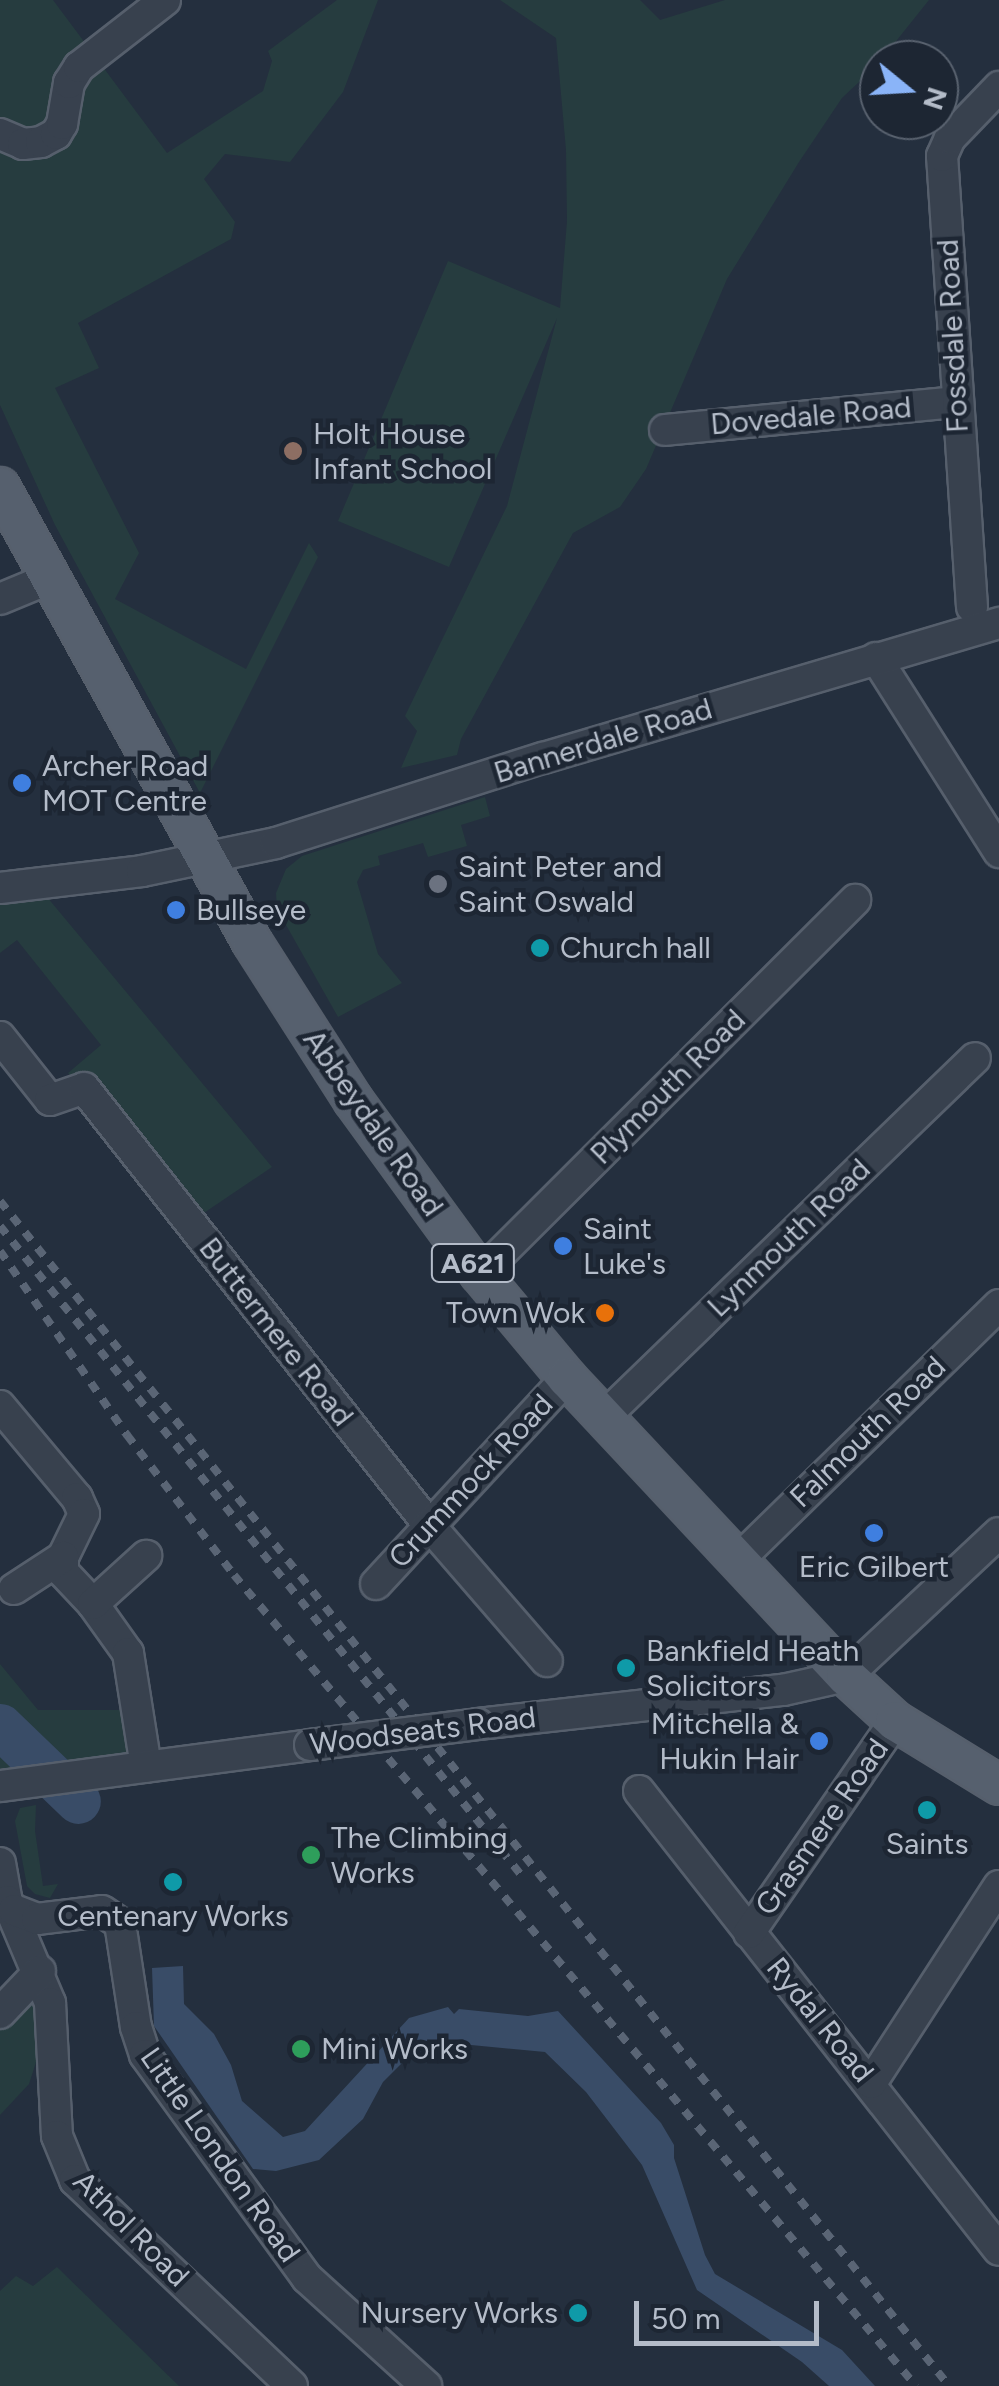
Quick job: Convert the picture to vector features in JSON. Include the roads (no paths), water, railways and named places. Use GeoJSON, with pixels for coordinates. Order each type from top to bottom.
{"type":"FeatureCollection","features":[{"type":"Feature","properties":{"kind":"main road","name":"Abbeydale Road"},"geometry":{"type":"LineString","coordinates":[[0,487],[252,942],[353,1100],[480,1274],[567,1378],[846,1676],[895,1721],[999,1784]]}},
{"type":"Feature","properties":{"kind":"street"},"geometry":{"type":"LineString","coordinates":[[0,134],[23,144],[41,142],[56,134],[62,124],[69,83],[79,67],[165,0]]}},
{"type":"Feature","properties":{"kind":"street","name":"Fossdale Road"},"geometry":{"type":"LineString","coordinates":[[972,607],[942,156],[950,138],[999,87]]}},
{"type":"Feature","properties":{"kind":"street","name":"Dovedale Road"},"geometry":{"type":"LineString","coordinates":[[665,430],[956,402]]}},
{"type":"Feature","properties":{"kind":"street"},"geometry":{"type":"LineString","coordinates":[[0,598],[52,577]]}},
{"type":"Feature","properties":{"kind":"street","name":"Bannerdale Road"},"geometry":{"type":"LineString","coordinates":[[0,888],[207,860],[343,825],[543,758],[999,623]]}},
{"type":"Feature","properties":{"kind":"street"},"geometry":{"type":"LineString","coordinates":[[876,658],[999,852]]}},
{"type":"Feature","properties":{"kind":"street","name":"Plymouth Road"},"geometry":{"type":"LineString","coordinates":[[480,1274],[855,900]]}},
{"type":"Feature","properties":{"kind":"street","name":"Buttermere Road"},"geometry":{"type":"LineString","coordinates":[[0,1038],[50,1100],[84,1088],[429,1526],[548,1661]]}},
{"type":"Feature","properties":{"kind":"street","name":"Lynmouth Road"},"geometry":{"type":"LineString","coordinates":[[604,1417],[975,1058]]}},
{"type":"Feature","properties":{"kind":"street","name":"Falmouth Road"},"geometry":{"type":"LineString","coordinates":[[738,1560],[999,1305]]}},
{"type":"Feature","properties":{"kind":"street","name":"Crummock Road"},"geometry":{"type":"LineString","coordinates":[[376,1584],[567,1378]]}},
{"type":"Feature","properties":{"kind":"street"},"geometry":{"type":"LineString","coordinates":[[5,1420],[77,1498],[84,1514],[63,1557],[63,1572],[93,1604],[128,1652],[146,1767]]}},
{"type":"Feature","properties":{"kind":"street"},"geometry":{"type":"LineString","coordinates":[[846,1676],[999,1533]]}},
{"type":"Feature","properties":{"kind":"street"},"geometry":{"type":"LineString","coordinates":[[93,1604],[146,1556]]}},
{"type":"Feature","properties":{"kind":"street"},"geometry":{"type":"LineString","coordinates":[[14,1589],[63,1557]]}},
{"type":"Feature","properties":{"kind":"street","name":"Woodseats Road"},"geometry":{"type":"LineString","coordinates":[[0,1786],[478,1724],[783,1690],[846,1676]]}},
{"type":"Feature","properties":{"kind":"street","name":"Grasmere Road"},"geometry":{"type":"LineString","coordinates":[[749,1934],[895,1721]]}},
{"type":"Feature","properties":{"kind":"street","name":"Rydal Road"},"geometry":{"type":"LineString","coordinates":[[639,1792],[749,1934],[995,2234]]}},
{"type":"Feature","properties":{"kind":"street","name":"Athol Road"},"geometry":{"type":"LineString","coordinates":[[0,1863],[6,1896],[40,1970],[53,2022],[57,2136],[75,2180],[292,2386]]}},
{"type":"Feature","properties":{"kind":"street"},"geometry":{"type":"LineString","coordinates":[[871,2083],[999,1886]]}},
{"type":"Feature","properties":{"kind":"street","name":"Little London Road"},"geometry":{"type":"LineString","coordinates":[[14,1910],[37,1919],[94,1911],[118,1920],[125,1936],[136,2028],[145,2055],[307,2278],[426,2386]]}},
{"type":"Feature","properties":{"kind":"street"},"geometry":{"type":"LineString","coordinates":[[0,2014],[40,1970]]}},
{"type":"Feature","properties":{"kind":"water"},"geometry":{"type":"Polygon","coordinates":[[[183,1966],[184,2004],[214,2034],[231,2065],[242,2101],[283,2137],[305,2131],[409,2018],[448,2007],[454,2014],[459,2009],[528,2016],[558,2011],[661,2123],[674,2145],[674,2158],[705,2255],[715,2274],[842,2350],[875,2386],[829,2386],[802,2362],[697,2290],[642,2165],[586,2092],[545,2052],[440,2042],[419,2046],[383,2082],[363,2119],[319,2160],[276,2171],[253,2169],[154,2026],[152,1968],[183,1966]]]}},
{"type":"Feature","properties":{"kind":"waterway"},"geometry":{"type":"LineString","coordinates":[[0,1726],[78,1801]]}},
{"type":"Feature","properties":{"kind":"railway"},"geometry":{"type":"LineString","coordinates":[[0,1201],[949,2386]]}},
{"type":"Feature","properties":{"kind":"railway"},"geometry":{"type":"LineString","coordinates":[[0,1226],[521,1875]]}},
{"type":"Feature","properties":{"kind":"railway"},"geometry":{"type":"LineString","coordinates":[[0,1251],[127,1435],[234,1575],[916,2386]]}},
{"type":"Feature","properties":{"kind":"place","name":"Holt House Infant School"},"geometry":{"type":"Point","coordinates":[293,451]}},
{"type":"Feature","properties":{"kind":"place","name":"Archer Road MOT Centre"},"geometry":{"type":"Point","coordinates":[22,783]}},
{"type":"Feature","properties":{"kind":"place","name":"Saint Peter and Saint Oswald"},"geometry":{"type":"Point","coordinates":[438,884]}},
{"type":"Feature","properties":{"kind":"place","name":"Bullseye"},"geometry":{"type":"Point","coordinates":[176,910]}},
{"type":"Feature","properties":{"kind":"place","name":"Church hall"},"geometry":{"type":"Point","coordinates":[540,948]}},
{"type":"Feature","properties":{"kind":"place","name":"Saint Luke's"},"geometry":{"type":"Point","coordinates":[563,1246]}},
{"type":"Feature","properties":{"kind":"place","name":"Town Wok"},"geometry":{"type":"Point","coordinates":[605,1313]}},
{"type":"Feature","properties":{"kind":"place","name":"Eric Gilbert"},"geometry":{"type":"Point","coordinates":[874,1533]}},
{"type":"Feature","properties":{"kind":"place","name":"Bankfield Heath Solicitors"},"geometry":{"type":"Point","coordinates":[626,1668]}},
{"type":"Feature","properties":{"kind":"place","name":"Mitchella & Hukin Hair"},"geometry":{"type":"Point","coordinates":[819,1741]}},
{"type":"Feature","properties":{"kind":"place","name":"Saints"},"geometry":{"type":"Point","coordinates":[927,1810]}},
{"type":"Feature","properties":{"kind":"place","name":"The Climbing Works"},"geometry":{"type":"Point","coordinates":[311,1855]}},
{"type":"Feature","properties":{"kind":"place","name":"Centenary Works"},"geometry":{"type":"Point","coordinates":[173,1882]}},
{"type":"Feature","properties":{"kind":"place","name":"Mini Works"},"geometry":{"type":"Point","coordinates":[301,2049]}},
{"type":"Feature","properties":{"kind":"place","name":"Nursery Works"},"geometry":{"type":"Point","coordinates":[578,2313]}}]}
